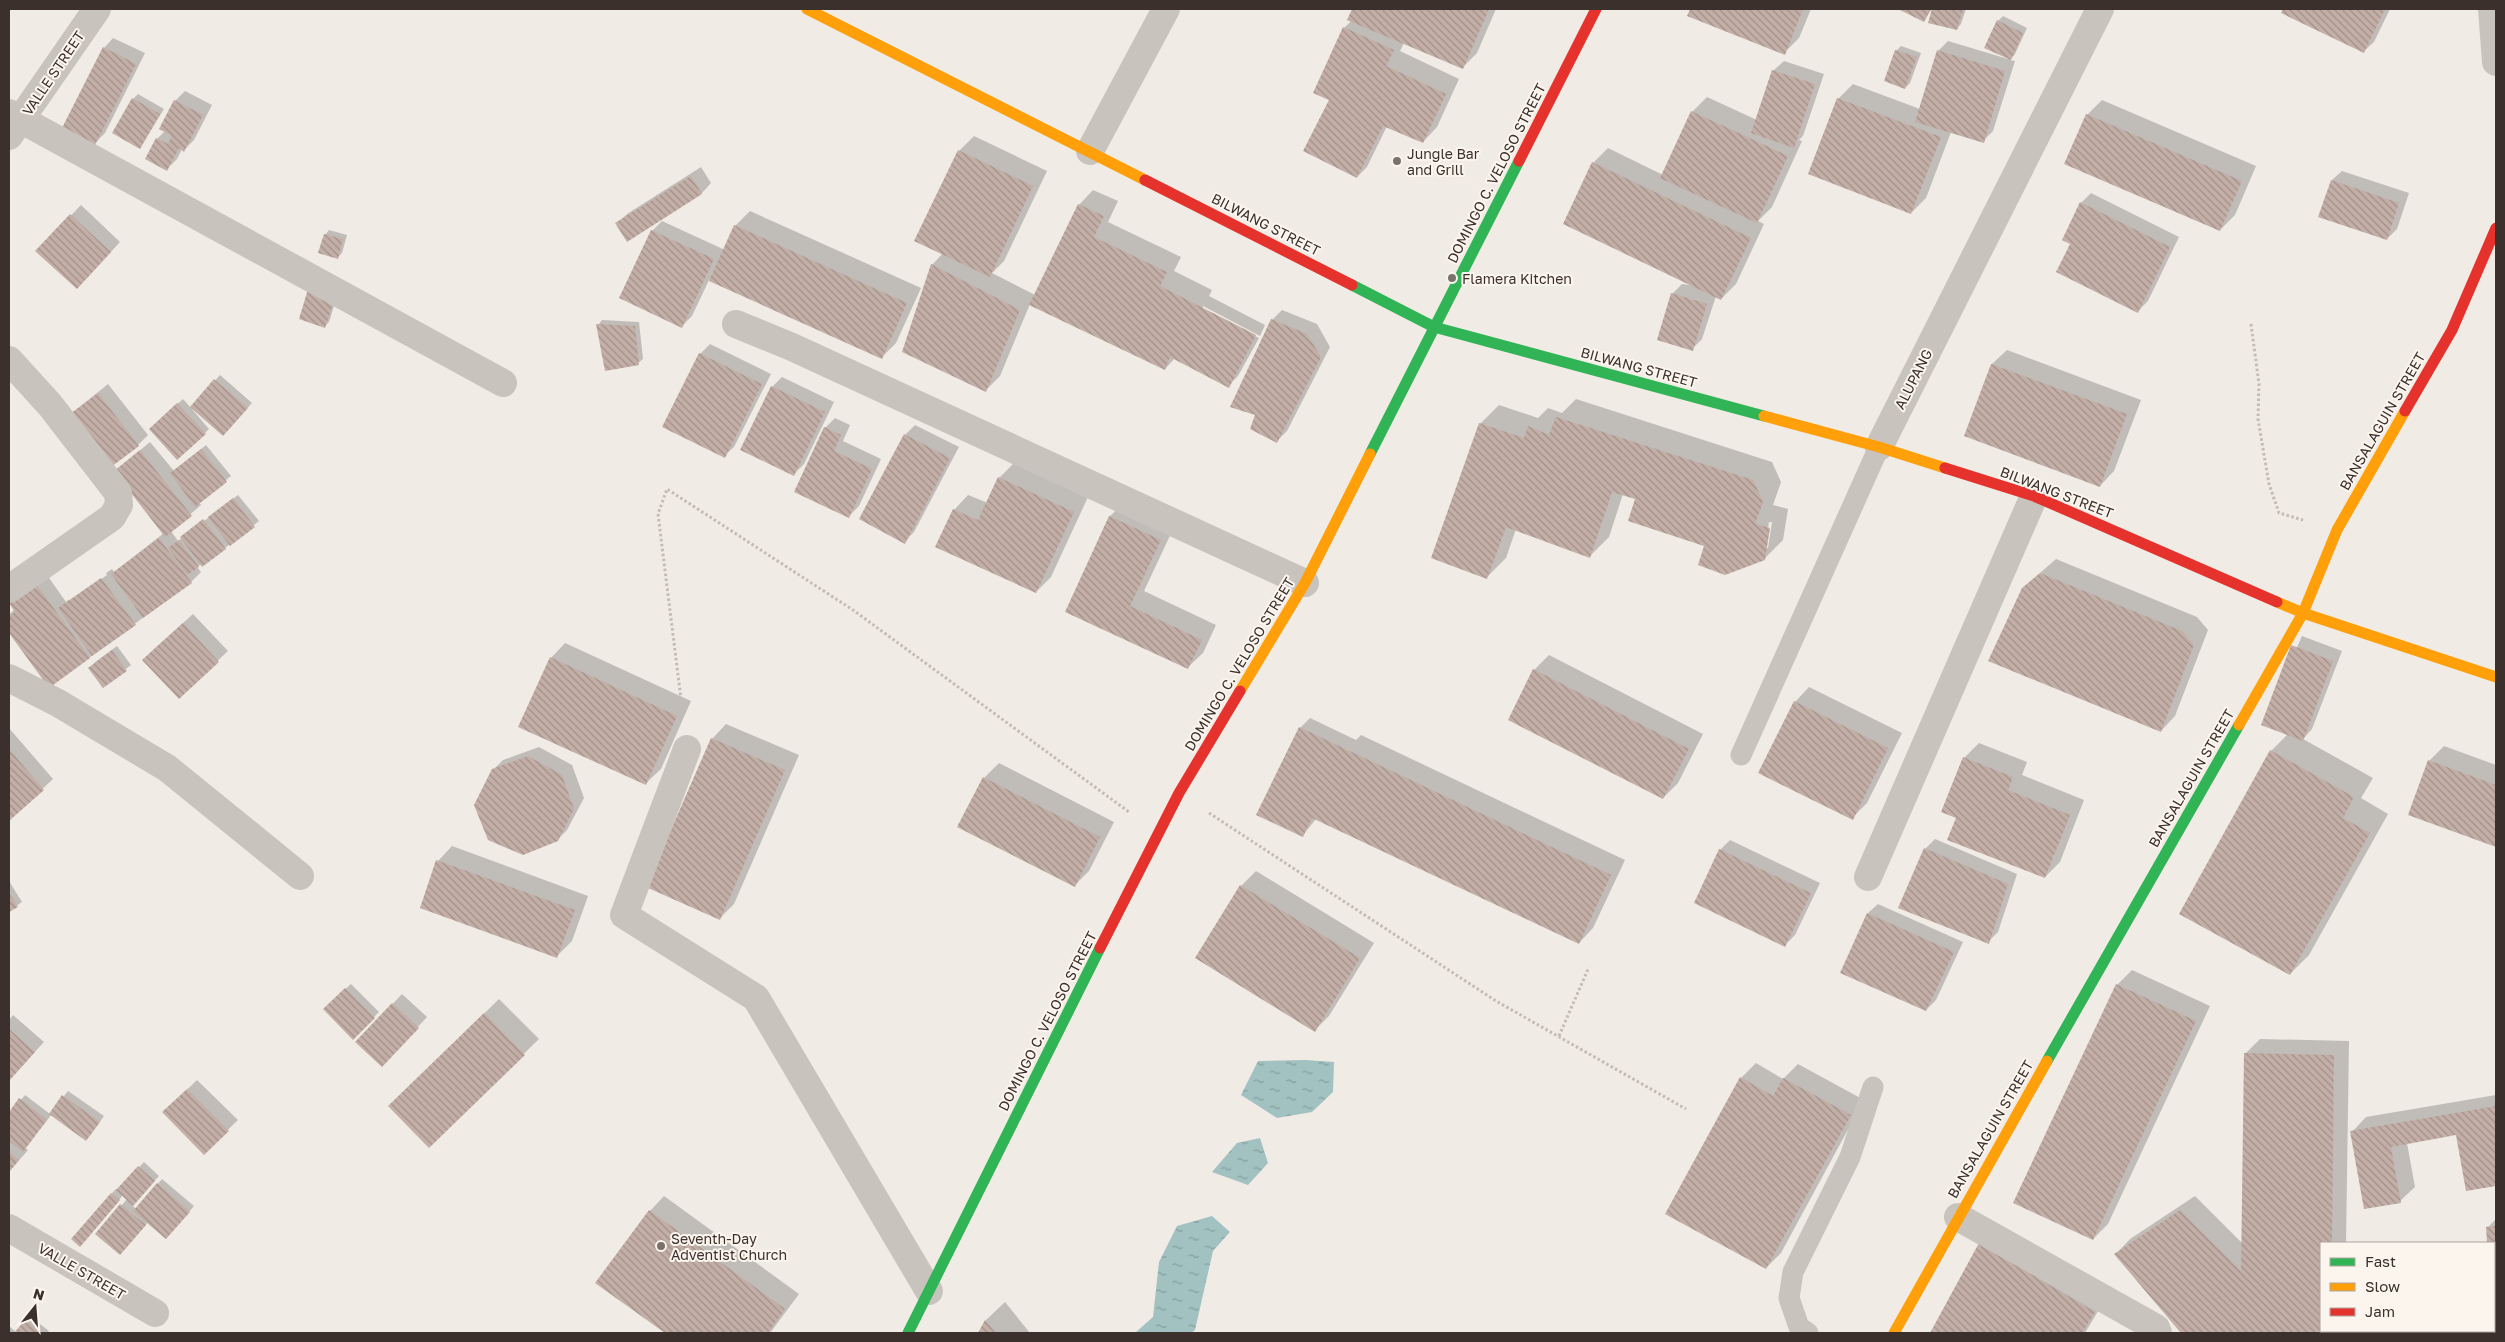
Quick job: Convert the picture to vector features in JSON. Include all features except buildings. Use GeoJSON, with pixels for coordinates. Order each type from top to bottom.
{"type":"FeatureCollection","features":[{"type":"Feature","properties":{"kind":"street","name":"VALLE STREET"},"geometry":{"type":"LineString","coordinates":[[13,123],[97,9]]}},
{"type":"Feature","properties":{"kind":"street"},"geometry":{"type":"LineString","coordinates":[[1090,151],[1166,9]]}},
{"type":"Feature","properties":{"kind":"street","name":"DOMINGO C. VELOSO STREET"},"geometry":{"type":"LineString","coordinates":[[908,1333],[1158,833],[1179,793],[1305,583],[1596,9]]}},
{"type":"Feature","properties":{"kind":"street","name":"ALUPANG"},"geometry":{"type":"LineString","coordinates":[[1879,447],[2100,9]]}},
{"type":"Feature","properties":{"kind":"street"},"geometry":{"type":"LineString","coordinates":[[2492,9],[2496,62]]}},
{"type":"Feature","properties":{"kind":"street","name":"BILWANG STREET"},"geometry":{"type":"LineString","coordinates":[[821,12],[1434,327],[1879,447],[2034,496],[2303,613],[2496,677]]}},
{"type":"Feature","properties":{"kind":"street"},"geometry":{"type":"LineString","coordinates":[[13,123],[503,383]]}},
{"type":"Feature","properties":{"kind":"street","name":"BANSALAGUIN STREET"},"geometry":{"type":"LineString","coordinates":[[1894,1333],[1958,1216],[2303,613],[2337,530],[2452,330],[2496,228]]}},
{"type":"Feature","properties":{"kind":"street"},"geometry":{"type":"LineString","coordinates":[[736,324],[792,347],[1305,583]]}},
{"type":"Feature","properties":{"kind":"street"},"geometry":{"type":"LineString","coordinates":[[9,360],[50,405],[118,493],[119,505],[112,517],[89,535],[9,589]]}},
{"type":"Feature","properties":{"kind":"street"},"geometry":{"type":"LineString","coordinates":[[1868,877],[2034,496]]}},
{"type":"Feature","properties":{"kind":"street"},"geometry":{"type":"LineString","coordinates":[[9,678],[58,704],[167,768],[300,876]]}},
{"type":"Feature","properties":{"kind":"street"},"geometry":{"type":"LineString","coordinates":[[687,749],[624,915],[756,998],[929,1291]]}},
{"type":"Feature","properties":{"kind":"street"},"geometry":{"type":"LineString","coordinates":[[1958,1216],[2156,1328],[2158,1333]]}},
{"type":"Feature","properties":{"kind":"street","name":"VALLE STREET"},"geometry":{"type":"LineString","coordinates":[[9,1228],[154,1313]]}},
{"type":"Feature","properties":{"kind":"lane","name":"ALUPANG"},"geometry":{"type":"LineString","coordinates":[[1741,756],[1879,447]]}},
{"type":"Feature","properties":{"kind":"lane"},"geometry":{"type":"LineString","coordinates":[[1808,1333],[1799,1327],[1789,1298],[1793,1272],[1850,1157],[1873,1087]]}},
{"type":"Feature","properties":{"kind":"path"},"geometry":{"type":"LineString","coordinates":[[2251,324],[2259,384],[2258,420],[2269,484],[2279,513],[2337,530]]}},
{"type":"Feature","properties":{"kind":"path"},"geometry":{"type":"LineString","coordinates":[[687,749],[658,514],[667,489],[853,610],[1158,833]]}},
{"type":"Feature","properties":{"kind":"path"},"geometry":{"type":"LineString","coordinates":[[1179,793],[1496,1001],[1686,1109]]}},
{"type":"Feature","properties":{"kind":"path"},"geometry":{"type":"LineString","coordinates":[[1559,1036],[1589,967]]}},
{"type":"Feature","properties":{"kind":"water"},"geometry":{"type":"Polygon","coordinates":[[[1305,1060],[1334,1062],[1333,1092],[1312,1112],[1277,1118],[1241,1095],[1258,1061],[1305,1060]]]}},
{"type":"Feature","properties":{"kind":"water"},"geometry":{"type":"Polygon","coordinates":[[[1260,1138],[1268,1163],[1248,1185],[1212,1172],[1237,1143],[1260,1138]]]}},
{"type":"Feature","properties":{"kind":"water"},"geometry":{"type":"Polygon","coordinates":[[[1212,1216],[1230,1232],[1213,1251],[1195,1330],[1191,1333],[1135,1333],[1153,1317],[1159,1262],[1177,1226],[1212,1216]]]}},
{"type":"Feature","properties":{"kind":"traffic: fast"},"geometry":{"type":"LineString","coordinates":[[1370,454],[1519,161]]}},
{"type":"Feature","properties":{"kind":"traffic: fast"},"geometry":{"type":"LineString","coordinates":[[1352,285],[1434,327],[1764,416]]}},
{"type":"Feature","properties":{"kind":"traffic: fast"},"geometry":{"type":"LineString","coordinates":[[2047,1061],[2239,725]]}},
{"type":"Feature","properties":{"kind":"traffic: fast"},"geometry":{"type":"LineString","coordinates":[[908,1333],[1100,948]]}},
{"type":"Feature","properties":{"kind":"traffic: slow"},"geometry":{"type":"LineString","coordinates":[[807,9],[1145,180]]}},
{"type":"Feature","properties":{"kind":"traffic: slow"},"geometry":{"type":"LineString","coordinates":[[2239,725],[2303,613],[2337,530],[2405,411]]}},
{"type":"Feature","properties":{"kind":"traffic: slow"},"geometry":{"type":"LineString","coordinates":[[1764,416],[1879,447],[1945,468]]}},
{"type":"Feature","properties":{"kind":"traffic: slow"},"geometry":{"type":"LineString","coordinates":[[1240,691],[1305,583],[1370,454]]}},
{"type":"Feature","properties":{"kind":"traffic: slow"},"geometry":{"type":"LineString","coordinates":[[2277,602],[2303,613],[2496,677]]}},
{"type":"Feature","properties":{"kind":"traffic: slow"},"geometry":{"type":"LineString","coordinates":[[1894,1333],[2047,1061]]}},
{"type":"Feature","properties":{"kind":"traffic: jam"},"geometry":{"type":"LineString","coordinates":[[1519,161],[1596,9]]}},
{"type":"Feature","properties":{"kind":"traffic: jam"},"geometry":{"type":"LineString","coordinates":[[1145,180],[1352,285]]}},
{"type":"Feature","properties":{"kind":"traffic: jam"},"geometry":{"type":"LineString","coordinates":[[2405,411],[2452,330],[2496,228]]}},
{"type":"Feature","properties":{"kind":"traffic: jam"},"geometry":{"type":"LineString","coordinates":[[1945,468],[2034,496],[2277,602]]}},
{"type":"Feature","properties":{"kind":"traffic: jam"},"geometry":{"type":"LineString","coordinates":[[1100,948],[1179,793],[1240,691]]}},
{"type":"Feature","properties":{"kind":"place","name":"Jungle Bar and Grill"},"geometry":{"type":"Point","coordinates":[1397,161]}},
{"type":"Feature","properties":{"kind":"place","name":"Flamera Kitchen"},"geometry":{"type":"Point","coordinates":[1452,278]}},
{"type":"Feature","properties":{"kind":"place","name":"Seventh-Day Adventist Church"},"geometry":{"type":"Point","coordinates":[661,1246]}}]}
